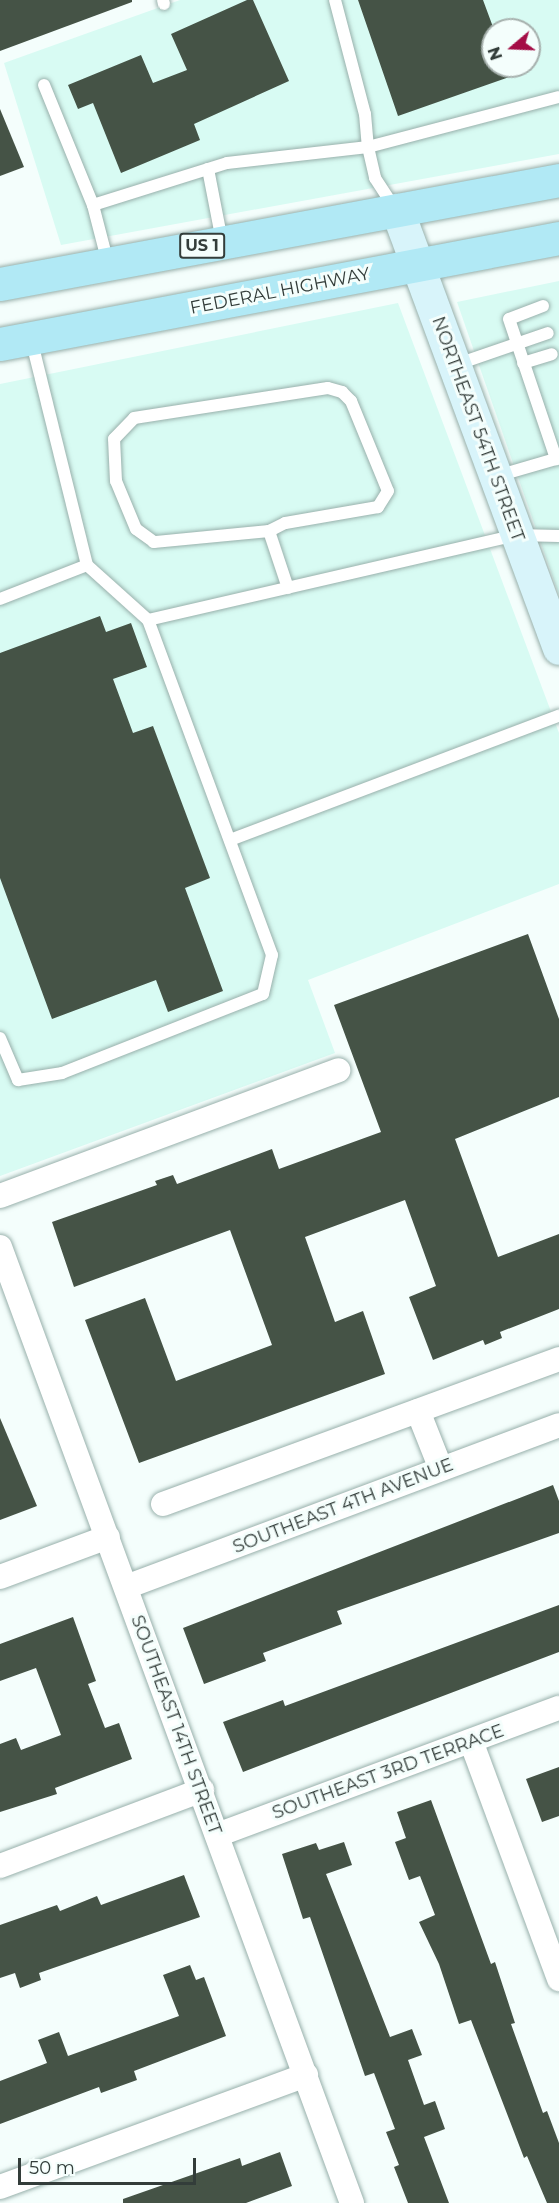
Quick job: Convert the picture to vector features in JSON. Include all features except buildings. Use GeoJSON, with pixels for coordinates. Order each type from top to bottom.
{"type":"FeatureCollection","features":[{"type":"Feature","properties":{"kind":"main road","name":"US 1"},"geometry":{"type":"LineString","coordinates":[[0,284],[559,180]]}},
{"type":"Feature","properties":{"kind":"main road","name":"FEDERAL HIGHWAY"},"geometry":{"type":"LineString","coordinates":[[15,341],[559,238]]}},
{"type":"Feature","properties":{"kind":"street","name":"NORTHEAST 54TH STREET"},"geometry":{"type":"LineString","coordinates":[[397,210],[559,648]]}},
{"type":"Feature","properties":{"kind":"street"},"geometry":{"type":"LineString","coordinates":[[0,1196],[338,1070]]}},
{"type":"Feature","properties":{"kind":"street","name":"SOUTHEAST 14TH STREET"},"geometry":{"type":"LineString","coordinates":[[0,1246],[352,2203]]}},
{"type":"Feature","properties":{"kind":"street"},"geometry":{"type":"LineString","coordinates":[[164,1504],[559,1359]]}},
{"type":"Feature","properties":{"kind":"street"},"geometry":{"type":"LineString","coordinates":[[418,1411],[441,1469]]}},
{"type":"Feature","properties":{"kind":"street","name":"SOUTHEAST 4TH AVENUE"},"geometry":{"type":"LineString","coordinates":[[126,1587],[559,1425]]}},
{"type":"Feature","properties":{"kind":"street"},"geometry":{"type":"LineString","coordinates":[[0,1577],[108,1537]]}},
{"type":"Feature","properties":{"kind":"street","name":"SOUTHEAST 3RD TERRACE"},"geometry":{"type":"LineString","coordinates":[[217,1835],[559,1708]]}},
{"type":"Feature","properties":{"kind":"street"},"geometry":{"type":"LineString","coordinates":[[471,1741],[559,1979]]}},
{"type":"Feature","properties":{"kind":"street"},"geometry":{"type":"LineString","coordinates":[[0,1866],[201,1790]]}},
{"type":"Feature","properties":{"kind":"street"},"geometry":{"type":"LineString","coordinates":[[0,2187],[306,2075]]}},
{"type":"Feature","properties":{"kind":"lane"},"geometry":{"type":"LineString","coordinates":[[335,0],[365,114],[368,147],[375,177],[397,210]]}},
{"type":"Feature","properties":{"kind":"lane"},"geometry":{"type":"LineString","coordinates":[[44,85],[93,205],[109,264]]}},
{"type":"Feature","properties":{"kind":"lane"},"geometry":{"type":"LineString","coordinates":[[93,205],[207,169],[306,152],[368,147],[559,97]]}},
{"type":"Feature","properties":{"kind":"lane"},"geometry":{"type":"LineString","coordinates":[[207,169],[223,243]]}},
{"type":"Feature","properties":{"kind":"lane"},"geometry":{"type":"LineString","coordinates":[[495,476],[557,459],[508,319],[543,306]]}},
{"type":"Feature","properties":{"kind":"lane"},"geometry":{"type":"LineString","coordinates":[[454,366],[548,333]]}},
{"type":"Feature","properties":{"kind":"lane"},"geometry":{"type":"LineString","coordinates":[[0,1038],[18,1080],[62,1073],[263,994],[272,955],[148,620],[87,565],[15,341]]}},
{"type":"Feature","properties":{"kind":"lane"},"geometry":{"type":"LineString","coordinates":[[523,363],[552,354]]}},
{"type":"Feature","properties":{"kind":"lane"},"geometry":{"type":"LineString","coordinates":[[328,388],[342,392],[351,401],[388,491],[384,502],[378,507],[285,523],[269,531],[154,542],[136,529],[116,481],[114,439],[134,418],[328,388]]}},
{"type":"Feature","properties":{"kind":"lane"},"geometry":{"type":"LineString","coordinates":[[269,531],[288,588]]}},
{"type":"Feature","properties":{"kind":"lane"},"geometry":{"type":"LineString","coordinates":[[148,620],[517,535],[559,536]]}},
{"type":"Feature","properties":{"kind":"lane"},"geometry":{"type":"LineString","coordinates":[[0,599],[87,565]]}},
{"type":"Feature","properties":{"kind":"lane"},"geometry":{"type":"LineString","coordinates":[[230,840],[559,716]]}},
{"type":"Feature","properties":{"kind":"shaded area"},"geometry":{"type":"Polygon","coordinates":[[[180,0],[559,0],[559,154],[61,245],[4,63],[180,0]]]}},
{"type":"Feature","properties":{"kind":"shaded area"},"geometry":{"type":"Polygon","coordinates":[[[559,281],[559,595],[457,302],[559,281]]]}},
{"type":"Feature","properties":{"kind":"shaded area"},"geometry":{"type":"Polygon","coordinates":[[[398,303],[559,733],[559,884],[308,980],[335,1053],[0,1176],[0,384],[398,303]]]}}]}
